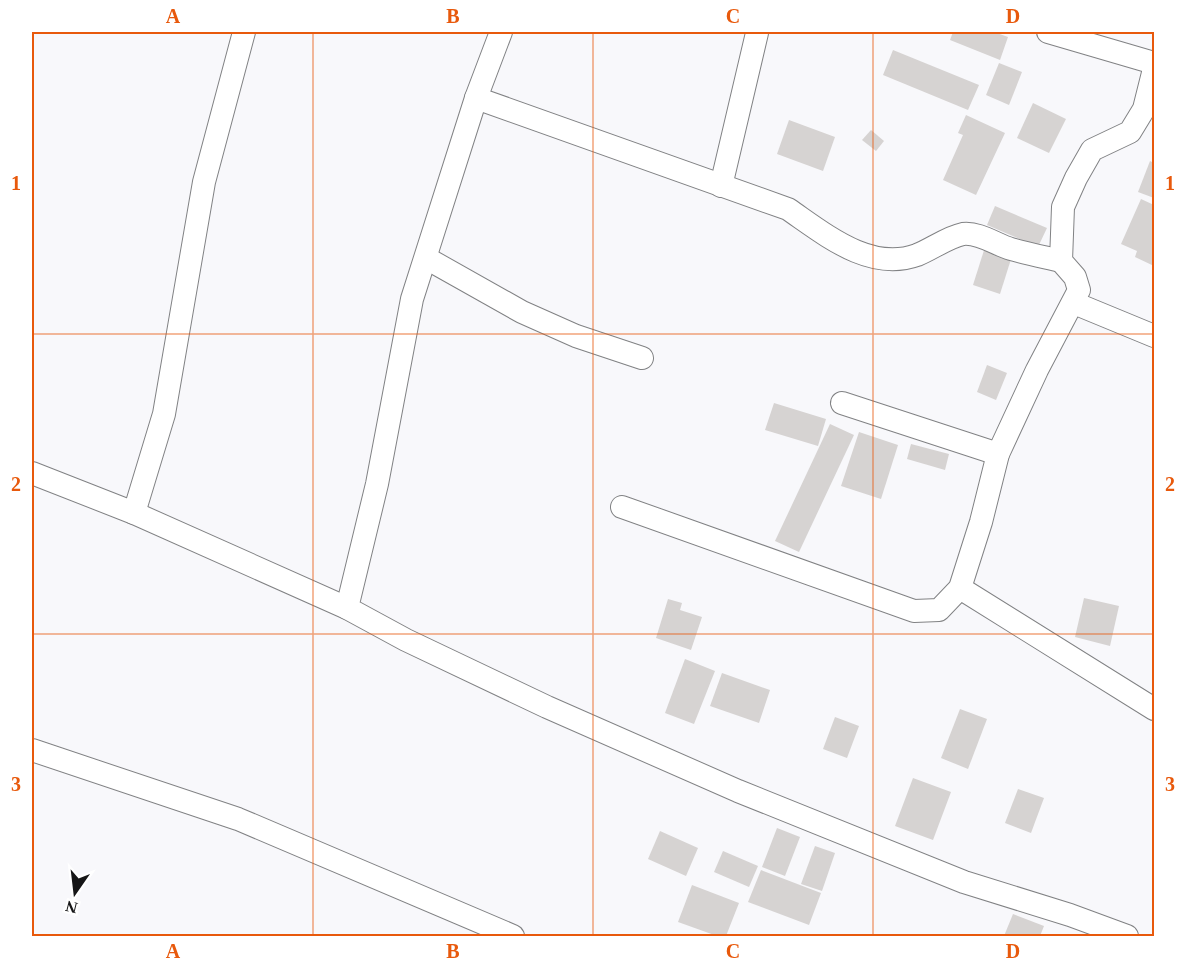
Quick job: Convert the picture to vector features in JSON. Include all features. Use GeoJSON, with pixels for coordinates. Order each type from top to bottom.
{"type":"FeatureCollection","features":[{"type":"Feature","properties":{"kind":"street"},"geometry":{"type":"LineString","coordinates":[[134,513],[164,414],[204,183],[244,32]]}},
{"type":"Feature","properties":{"kind":"street"},"geometry":{"type":"LineString","coordinates":[[347,608],[377,484],[412,299],[476,98],[501,32]]}},
{"type":"Feature","properties":{"kind":"street"},"geometry":{"type":"LineString","coordinates":[[1047,32],[1155,63]]}},
{"type":"Feature","properties":{"kind":"street"},"geometry":{"type":"LineString","coordinates":[[721,186],[757,33]]}},
{"type":"Feature","properties":{"kind":"street"},"geometry":{"type":"LineString","coordinates":[[1061,261],[1063,207],[1076,178],[1092,150],[1130,132],[1144,109],[1155,69]]}},
{"type":"Feature","properties":{"kind":"street"},"geometry":{"type":"LineString","coordinates":[[476,98],[788,209],[834,240],[879,260],[897,260],[916,255],[964,234],[978,236],[1013,250],[1061,261],[1075,277],[1079,290],[1074,303],[1059,325],[998,454],[981,522],[960,588],[939,610],[914,611],[622,507]]}},
{"type":"Feature","properties":{"kind":"street"},"geometry":{"type":"LineString","coordinates":[[426,258],[522,312],[576,336],[642,358]]}},
{"type":"Feature","properties":{"kind":"street"},"geometry":{"type":"LineString","coordinates":[[1074,303],[1155,336]]}},
{"type":"Feature","properties":{"kind":"street"},"geometry":{"type":"LineString","coordinates":[[842,402],[998,454]]}},
{"type":"Feature","properties":{"kind":"street"},"geometry":{"type":"LineString","coordinates":[[32,473],[134,513],[347,608],[406,640],[547,706],[738,791],[964,882],[1070,915],[1127,936]]}},
{"type":"Feature","properties":{"kind":"street"},"geometry":{"type":"LineString","coordinates":[[960,588],[1155,709]]}},
{"type":"Feature","properties":{"kind":"street"},"geometry":{"type":"LineString","coordinates":[[32,750],[237,819],[513,936]]}},
{"type":"Feature","properties":{"kind":"building"},"geometry":{"type":"Polygon","coordinates":[[[953,32],[994,32],[1008,37],[1000,60],[950,40],[953,32]]]}},
{"type":"Feature","properties":{"kind":"building"},"geometry":{"type":"Polygon","coordinates":[[[893,50],[979,85],[968,110],[883,75],[893,50]]]}},
{"type":"Feature","properties":{"kind":"building"},"geometry":{"type":"Polygon","coordinates":[[[999,63],[1022,72],[1009,105],[986,95],[999,63]]]}},
{"type":"Feature","properties":{"kind":"building"},"geometry":{"type":"Polygon","coordinates":[[[1033,103],[1066,119],[1049,153],[1017,138],[1033,103]]]}},
{"type":"Feature","properties":{"kind":"building"},"geometry":{"type":"Polygon","coordinates":[[[966,115],[1005,133],[976,195],[943,180],[963,135],[958,133],[966,115]]]}},
{"type":"Feature","properties":{"kind":"building"},"geometry":{"type":"Polygon","coordinates":[[[789,120],[835,137],[823,171],[777,154],[789,120]]]}},
{"type":"Feature","properties":{"kind":"building"},"geometry":{"type":"Polygon","coordinates":[[[871,130],[884,141],[876,151],[862,140],[871,130]]]}},
{"type":"Feature","properties":{"kind":"building"},"geometry":{"type":"Polygon","coordinates":[[[1150,161],[1154,163],[1154,198],[1138,192],[1150,161]]]}},
{"type":"Feature","properties":{"kind":"building"},"geometry":{"type":"Polygon","coordinates":[[[1141,199],[1154,205],[1154,266],[1135,257],[1137,251],[1121,244],[1141,199]]]}},
{"type":"Feature","properties":{"kind":"building"},"geometry":{"type":"Polygon","coordinates":[[[995,206],[1047,228],[1038,247],[987,225],[995,206]]]}},
{"type":"Feature","properties":{"kind":"building"},"geometry":{"type":"Polygon","coordinates":[[[985,247],[1012,256],[1000,294],[973,285],[985,247]]]}},
{"type":"Feature","properties":{"kind":"building"},"geometry":{"type":"Polygon","coordinates":[[[987,365],[1007,373],[996,400],[977,392],[987,365]]]}},
{"type":"Feature","properties":{"kind":"building"},"geometry":{"type":"Polygon","coordinates":[[[774,403],[826,419],[818,446],[765,430],[774,403]]]}},
{"type":"Feature","properties":{"kind":"building"},"geometry":{"type":"Polygon","coordinates":[[[830,424],[854,435],[799,552],[775,541],[830,424]]]}},
{"type":"Feature","properties":{"kind":"building"},"geometry":{"type":"Polygon","coordinates":[[[859,432],[898,445],[881,499],[841,486],[859,432]]]}},
{"type":"Feature","properties":{"kind":"building"},"geometry":{"type":"Polygon","coordinates":[[[911,444],[949,454],[945,470],[907,459],[911,444]]]}},
{"type":"Feature","properties":{"kind":"building"},"geometry":{"type":"Polygon","coordinates":[[[1084,598],[1119,606],[1110,646],[1075,637],[1084,598]]]}},
{"type":"Feature","properties":{"kind":"building"},"geometry":{"type":"Polygon","coordinates":[[[668,599],[682,603],[680,610],[702,617],[691,650],[656,638],[668,599]]]}},
{"type":"Feature","properties":{"kind":"building"},"geometry":{"type":"Polygon","coordinates":[[[685,659],[715,671],[694,724],[665,713],[685,659]]]}},
{"type":"Feature","properties":{"kind":"building"},"geometry":{"type":"Polygon","coordinates":[[[722,673],[770,690],[759,723],[710,706],[722,673]]]}},
{"type":"Feature","properties":{"kind":"building"},"geometry":{"type":"Polygon","coordinates":[[[960,709],[987,719],[968,769],[941,758],[960,709]]]}},
{"type":"Feature","properties":{"kind":"building"},"geometry":{"type":"Polygon","coordinates":[[[835,717],[859,726],[847,758],[823,749],[835,717]]]}},
{"type":"Feature","properties":{"kind":"building"},"geometry":{"type":"Polygon","coordinates":[[[913,778],[951,792],[933,840],[895,826],[913,778]]]}},
{"type":"Feature","properties":{"kind":"building"},"geometry":{"type":"Polygon","coordinates":[[[1018,789],[1044,798],[1031,833],[1005,823],[1018,789]]]}},
{"type":"Feature","properties":{"kind":"building"},"geometry":{"type":"Polygon","coordinates":[[[777,828],[800,837],[785,876],[762,867],[777,828]]]}},
{"type":"Feature","properties":{"kind":"building"},"geometry":{"type":"Polygon","coordinates":[[[660,831],[698,848],[686,876],[648,859],[660,831]]]}},
{"type":"Feature","properties":{"kind":"building"},"geometry":{"type":"Polygon","coordinates":[[[815,846],[835,853],[822,891],[801,884],[815,846]]]}},
{"type":"Feature","properties":{"kind":"building"},"geometry":{"type":"Polygon","coordinates":[[[723,851],[758,866],[749,887],[714,872],[723,851]]]}},
{"type":"Feature","properties":{"kind":"building"},"geometry":{"type":"Polygon","coordinates":[[[761,870],[821,893],[809,925],[748,902],[761,870]]]}},
{"type":"Feature","properties":{"kind":"building"},"geometry":{"type":"Polygon","coordinates":[[[692,885],[739,903],[726,936],[717,936],[678,922],[692,885]]]}},
{"type":"Feature","properties":{"kind":"building"},"geometry":{"type":"Polygon","coordinates":[[[1013,914],[1044,926],[1040,936],[1004,936],[1013,914]]]}}]}
